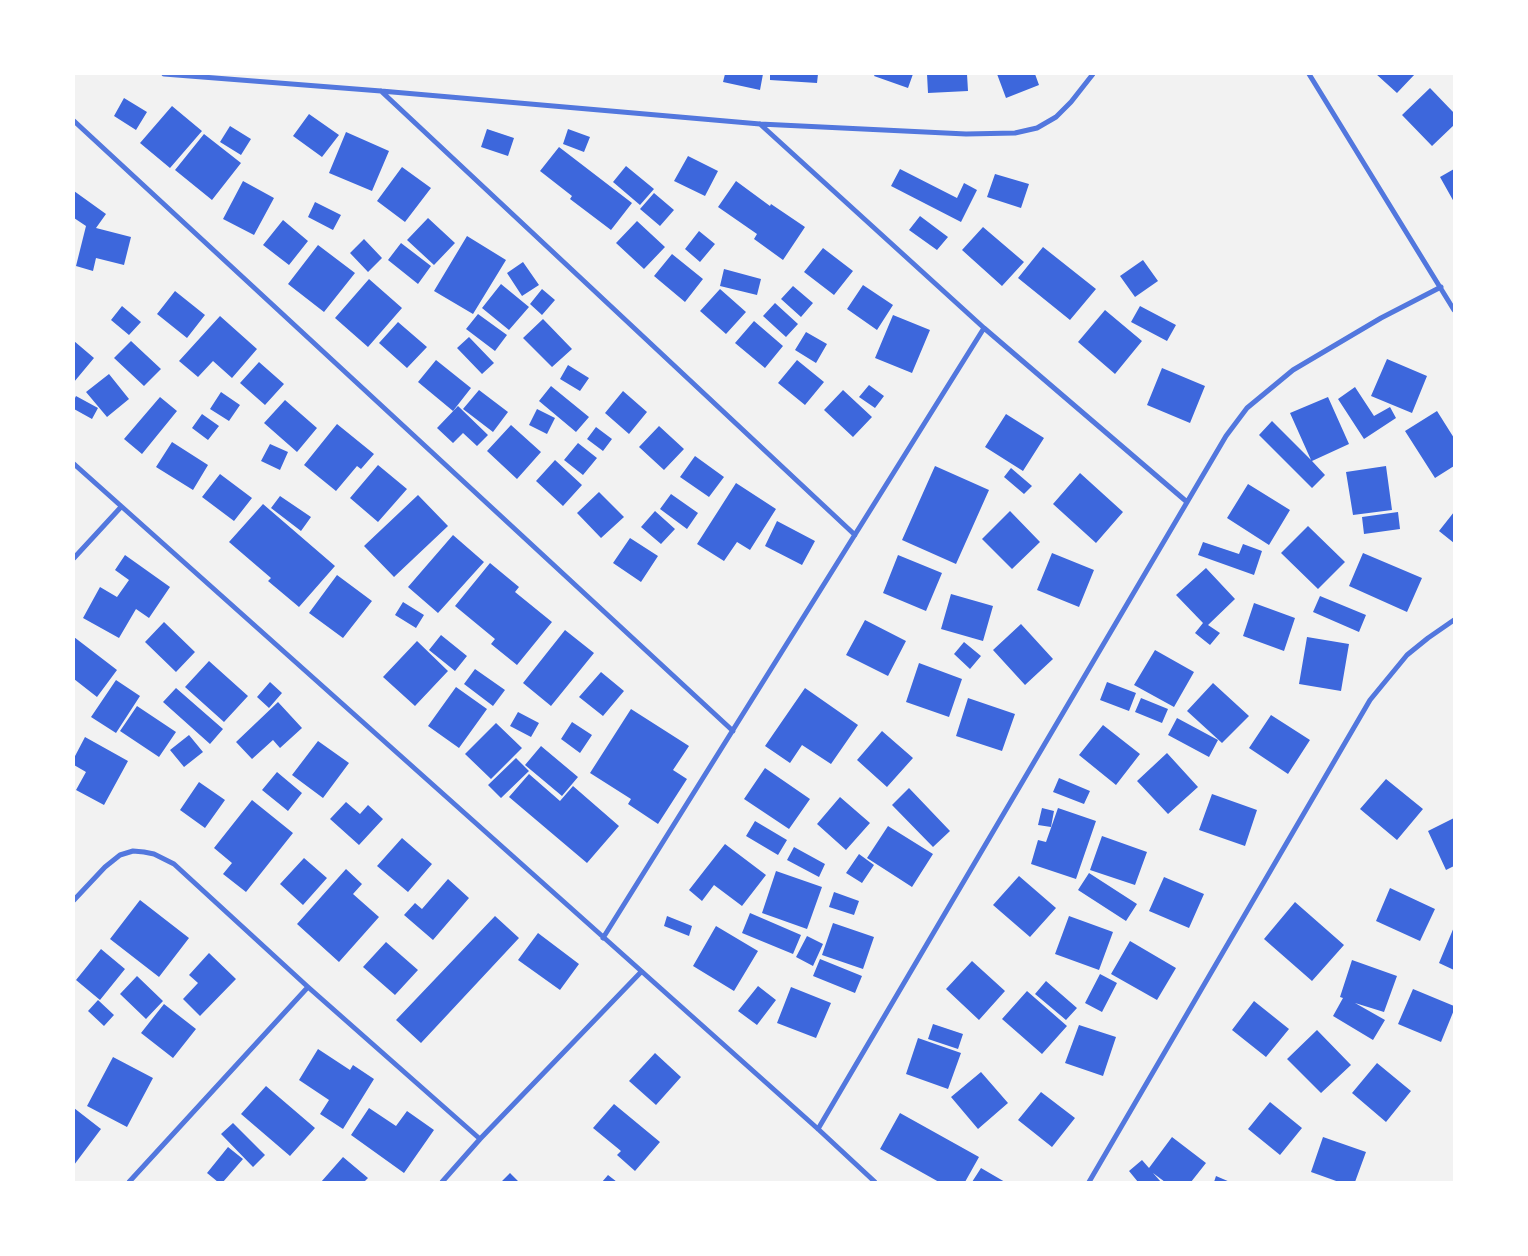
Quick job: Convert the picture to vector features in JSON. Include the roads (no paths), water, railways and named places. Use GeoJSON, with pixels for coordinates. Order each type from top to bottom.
{"type":"FeatureCollection","features":[{"type":"Feature","properties":{"kind":"street"},"geometry":{"type":"LineString","coordinates":[[164,74],[760,124],[966,134],[1015,133],[1037,128],[1056,117],[1072,102],[1093,74]]}},
{"type":"Feature","properties":{"kind":"street"},"geometry":{"type":"LineString","coordinates":[[1310,74],[1454,310]]}},
{"type":"Feature","properties":{"kind":"street"},"geometry":{"type":"LineString","coordinates":[[381,91],[854,535]]}},
{"type":"Feature","properties":{"kind":"street"},"geometry":{"type":"LineString","coordinates":[[74,121],[733,731]]}},
{"type":"Feature","properties":{"kind":"street"},"geometry":{"type":"LineString","coordinates":[[760,124],[984,328],[1187,502]]}},
{"type":"Feature","properties":{"kind":"street"},"geometry":{"type":"LineString","coordinates":[[818,1129],[1226,436],[1247,408],[1293,370],[1381,318],[1441,287]]}},
{"type":"Feature","properties":{"kind":"street"},"geometry":{"type":"LineString","coordinates":[[603,938],[984,328]]}},
{"type":"Feature","properties":{"kind":"street"},"geometry":{"type":"LineString","coordinates":[[74,464],[875,1182]]}},
{"type":"Feature","properties":{"kind":"street"},"geometry":{"type":"LineString","coordinates":[[74,558],[121,507]]}},
{"type":"Feature","properties":{"kind":"street"},"geometry":{"type":"LineString","coordinates":[[1089,1182],[1370,700],[1407,655],[1454,620]]}},
{"type":"Feature","properties":{"kind":"street"},"geometry":{"type":"LineString","coordinates":[[74,900],[105,867],[120,855],[133,851],[154,854],[174,864],[308,987],[480,1139]]}},
{"type":"Feature","properties":{"kind":"street"},"geometry":{"type":"LineString","coordinates":[[442,1182],[480,1139],[641,972]]}},
{"type":"Feature","properties":{"kind":"street"},"geometry":{"type":"LineString","coordinates":[[129,1182],[308,987]]}}]}
